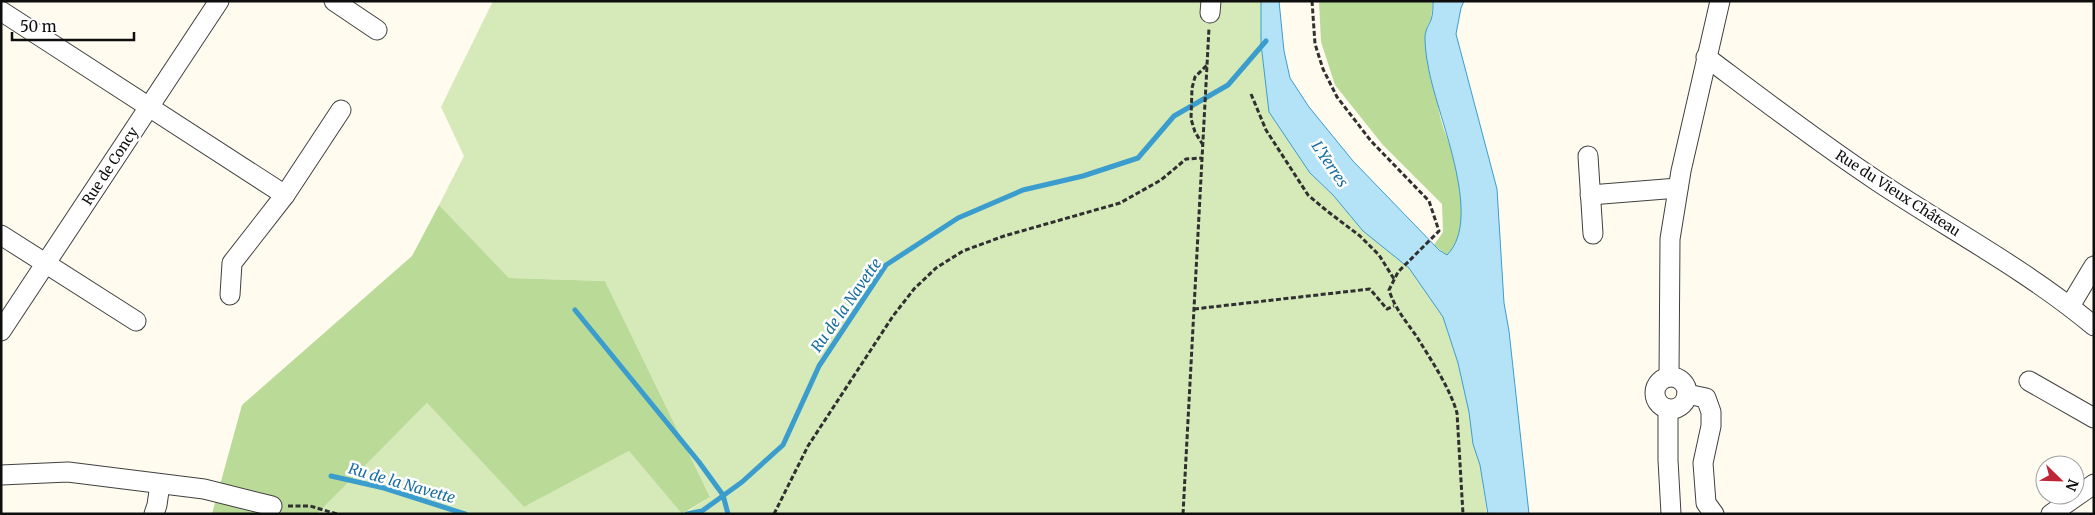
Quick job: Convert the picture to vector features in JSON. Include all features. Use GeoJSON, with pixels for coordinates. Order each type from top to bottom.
{"type":"FeatureCollection","features":[{"type":"Feature","properties":{"kind":"street","name":"Rue de Concy"},"geometry":{"type":"LineString","coordinates":[[1,331],[219,1]]}},
{"type":"Feature","properties":{"kind":"street"},"geometry":{"type":"LineString","coordinates":[[334,1],[377,30]]}},
{"type":"Feature","properties":{"kind":"street"},"geometry":{"type":"LineString","coordinates":[[1669,377],[1670,239],[1678,188],[1720,1]]}},
{"type":"Feature","properties":{"kind":"street"},"geometry":{"type":"LineString","coordinates":[[1,11],[285,195]]}},
{"type":"Feature","properties":{"kind":"street","name":"Rue du Vieux Château"},"geometry":{"type":"LineString","coordinates":[[1706,57],[1802,129],[1870,176],[2054,294],[2094,326]]}},
{"type":"Feature","properties":{"kind":"street"},"geometry":{"type":"LineString","coordinates":[[230,295],[232,263],[285,195],[341,110]]}},
{"type":"Feature","properties":{"kind":"street"},"geometry":{"type":"LineString","coordinates":[[1588,156],[1593,234]]}},
{"type":"Feature","properties":{"kind":"street"},"geometry":{"type":"LineString","coordinates":[[1590,195],[1678,188]]}},
{"type":"Feature","properties":{"kind":"street"},"geometry":{"type":"LineString","coordinates":[[1,235],[136,321]]}},
{"type":"Feature","properties":{"kind":"street"},"geometry":{"type":"LineString","coordinates":[[2070,306],[2094,266]]}},
{"type":"Feature","properties":{"kind":"street"},"geometry":{"type":"LineString","coordinates":[[1669,377],[1684,383],[1687,394],[1683,404],[1679,407],[1668,409],[1660,404],[1655,395],[1657,385],[1669,377]]}},
{"type":"Feature","properties":{"kind":"street"},"geometry":{"type":"LineString","coordinates":[[2029,381],[2094,418]]}},
{"type":"Feature","properties":{"kind":"street"},"geometry":{"type":"LineString","coordinates":[[1687,394],[1706,398],[1711,412],[1711,426],[1702,463],[1706,503],[1714,514]]}},
{"type":"Feature","properties":{"kind":"street"},"geometry":{"type":"LineString","coordinates":[[1668,409],[1670,514]]}},
{"type":"Feature","properties":{"kind":"street"},"geometry":{"type":"LineString","coordinates":[[1,475],[68,472],[204,489],[272,506]]}},
{"type":"Feature","properties":{"kind":"street"},"geometry":{"type":"LineString","coordinates":[[154,514],[160,484]]}},
{"type":"Feature","properties":{"kind":"street"},"geometry":{"type":"LineString","coordinates":[[2051,514],[2094,484]]}},
{"type":"Feature","properties":{"kind":"path"},"geometry":{"type":"LineString","coordinates":[[1312,1],[1316,44],[1323,69],[1337,97],[1371,141],[1429,202],[1439,231],[1398,272],[1389,290],[1394,306],[1417,338],[1453,399],[1457,414],[1463,514]]}},
{"type":"Feature","properties":{"kind":"path"},"geometry":{"type":"LineString","coordinates":[[1183,514],[1210,7]]}},
{"type":"Feature","properties":{"kind":"path"},"geometry":{"type":"LineString","coordinates":[[1203,145],[1195,132],[1191,119],[1192,88],[1195,77],[1207,64]]}},
{"type":"Feature","properties":{"kind":"path"},"geometry":{"type":"LineString","coordinates":[[1251,94],[1266,130],[1308,195],[1327,212],[1360,236],[1379,255],[1394,279]]}},
{"type":"Feature","properties":{"kind":"path"},"geometry":{"type":"LineString","coordinates":[[774,514],[808,446],[877,340],[914,289],[936,268],[963,251],[1004,236],[1120,203],[1148,188],[1186,159],[1202,158]]}},
{"type":"Feature","properties":{"kind":"path"},"geometry":{"type":"LineString","coordinates":[[1194,309],[1370,289],[1387,309],[1394,306]]}},
{"type":"Feature","properties":{"kind":"path"},"geometry":{"type":"LineString","coordinates":[[272,506],[310,506],[337,514]]}},
{"type":"Feature","properties":{"kind":"green space"},"geometry":{"type":"Polygon","coordinates":[[[493,1],[1261,1],[1261,44],[1269,112],[1310,173],[1333,195],[1363,231],[1409,267],[1443,317],[1458,363],[1469,412],[1473,444],[1480,465],[1487,514],[684,514],[710,497],[605,281],[509,278],[439,205],[464,156],[441,107],[493,1]]]}},
{"type":"Feature","properties":{"kind":"green space"},"geometry":{"type":"Polygon","coordinates":[[[1319,1],[1433,1],[1431,19],[1427,27],[1434,80],[1440,117],[1457,171],[1462,209],[1462,222],[1459,234],[1447,255],[1434,245],[1443,232],[1442,204],[1383,145],[1335,85],[1321,42],[1319,1]]]}},
{"type":"Feature","properties":{"kind":"green space"},"geometry":{"type":"Polygon","coordinates":[[[439,205],[509,278],[605,281],[710,497],[682,514],[629,451],[524,507],[427,403],[317,514],[212,514],[242,405],[412,256],[439,205]]]}},
{"type":"Feature","properties":{"kind":"green space"},"geometry":{"type":"Polygon","coordinates":[[[427,403],[524,507],[629,451],[682,514],[317,514],[427,403]]]}},
{"type":"Feature","properties":{"kind":"water","name":"L'Yerres"},"geometry":{"type":"Polygon","coordinates":[[[1261,1],[1279,1],[1284,51],[1290,78],[1309,107],[1353,161],[1439,250],[1447,255],[1457,238],[1461,216],[1460,191],[1432,85],[1426,55],[1425,35],[1432,18],[1433,1],[1464,1],[1456,34],[1497,189],[1504,303],[1509,331],[1529,514],[1488,514],[1480,465],[1473,444],[1469,412],[1458,363],[1443,317],[1409,268],[1363,231],[1333,195],[1310,173],[1269,112],[1261,44],[1261,1]]]}},
{"type":"Feature","properties":{"kind":"waterway","name":"Ru de la Navette"},"geometry":{"type":"LineString","coordinates":[[687,514],[702,511],[742,482],[783,445],[819,366],[886,265],[958,218],[1023,190],[1083,176],[1138,158],[1174,116],[1228,85],[1266,41]]}},
{"type":"Feature","properties":{"kind":"waterway"},"geometry":{"type":"LineString","coordinates":[[575,310],[699,462],[723,495],[728,514]]}},
{"type":"Feature","properties":{"kind":"waterway","name":"Ru de la Navette"},"geometry":{"type":"LineString","coordinates":[[331,476],[384,488],[465,514]]}}]}
